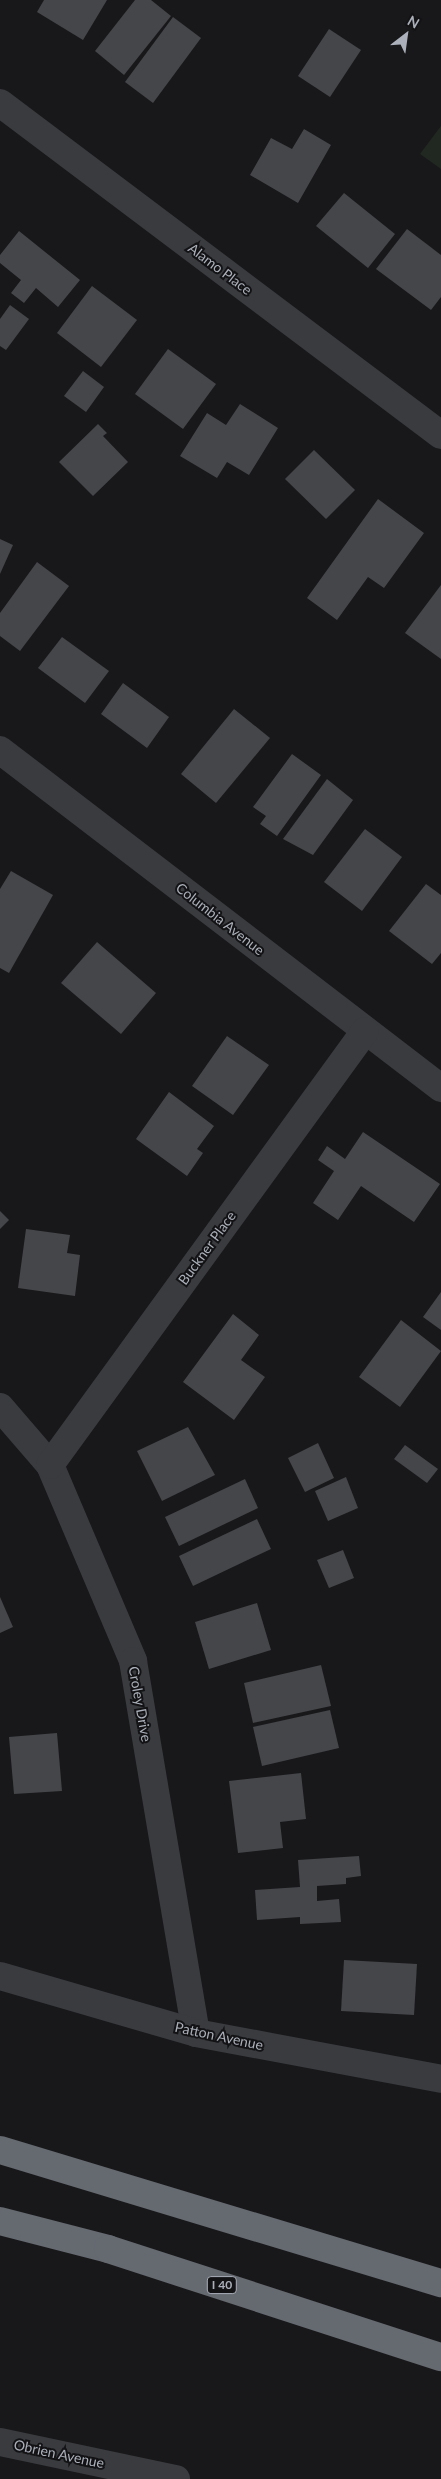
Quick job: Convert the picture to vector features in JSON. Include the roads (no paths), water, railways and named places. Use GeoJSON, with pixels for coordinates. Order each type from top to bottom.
{"type":"FeatureCollection","features":[{"type":"Feature","properties":{"kind":"highway"},"geometry":{"type":"LineString","coordinates":[[0,2150],[441,2283]]}},
{"type":"Feature","properties":{"kind":"highway","name":"I 40"},"geometry":{"type":"LineString","coordinates":[[0,2221],[108,2249],[441,2357]]}},
{"type":"Feature","properties":{"kind":"street","name":"Alamo Place"},"geometry":{"type":"LineString","coordinates":[[0,103],[441,435]]}},
{"type":"Feature","properties":{"kind":"street","name":"Columbia Avenue"},"geometry":{"type":"LineString","coordinates":[[0,750],[441,1088]]}},
{"type":"Feature","properties":{"kind":"street","name":"Buckner Place"},"geometry":{"type":"LineString","coordinates":[[50,1465],[365,1030]]}},
{"type":"Feature","properties":{"kind":"street","name":"Croley Drive"},"geometry":{"type":"LineString","coordinates":[[0,1407],[50,1465],[133,1661],[196,2033]]}},
{"type":"Feature","properties":{"kind":"street","name":"Patton Avenue"},"geometry":{"type":"LineString","coordinates":[[0,1976],[196,2033],[441,2079]]}},
{"type":"Feature","properties":{"kind":"street","name":"Obrien Avenue"},"geometry":{"type":"LineString","coordinates":[[0,2442],[176,2479]]}}]}
